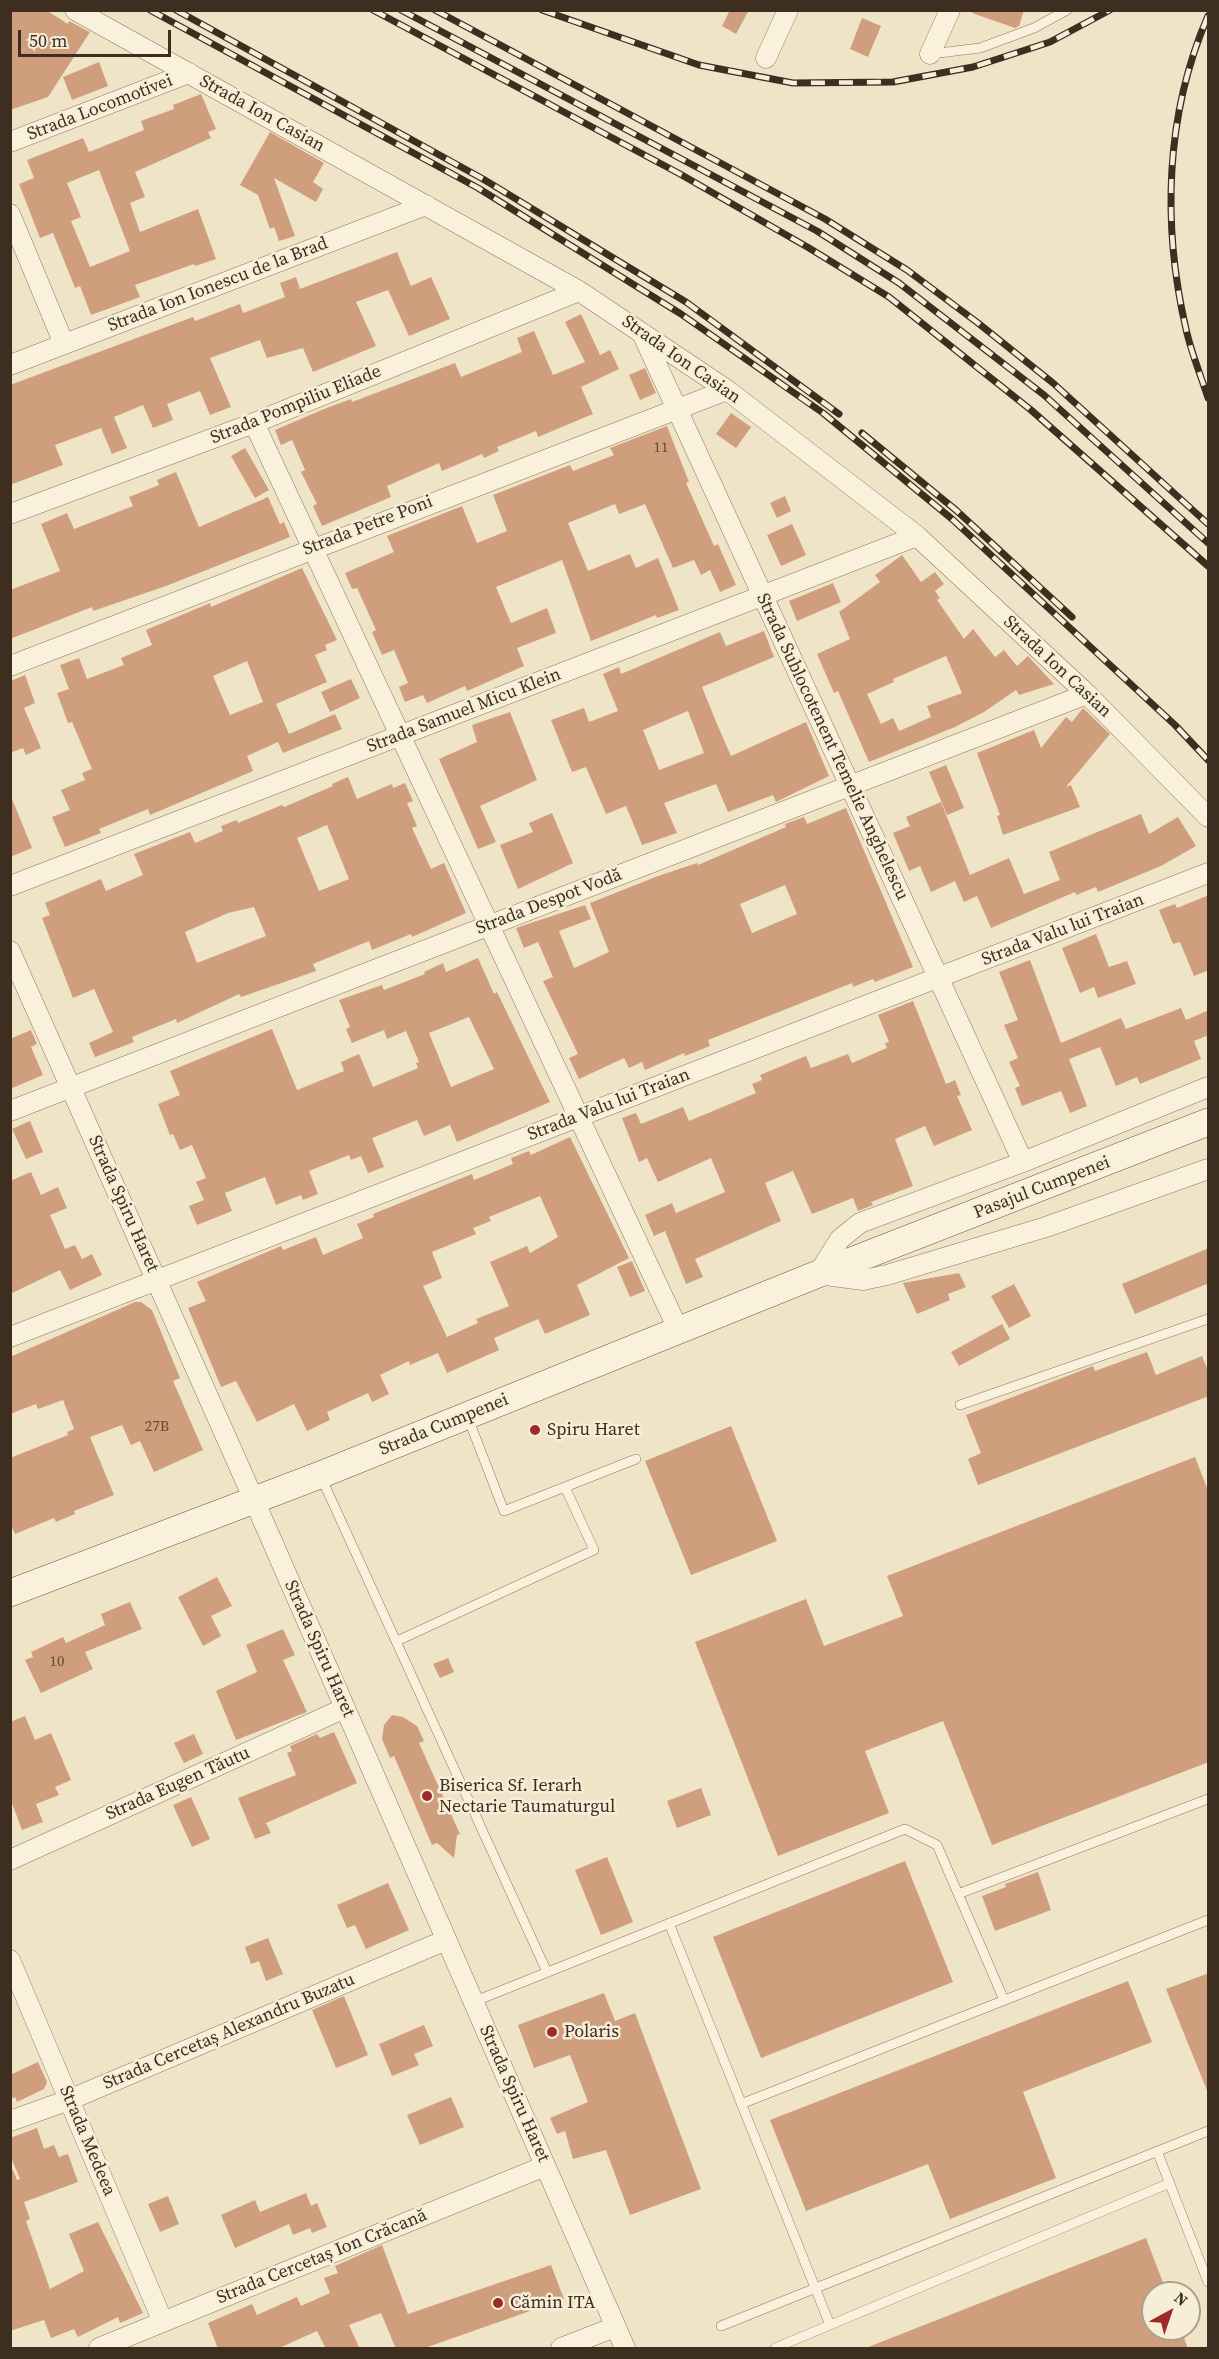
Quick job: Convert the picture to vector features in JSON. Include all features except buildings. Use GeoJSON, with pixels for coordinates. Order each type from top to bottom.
{"type":"FeatureCollection","features":[{"type":"Feature","properties":{"kind":"main road","name":"Pasajul Cumpenei"},"geometry":{"type":"LineString","coordinates":[[876,1252],[1209,1122]]}},
{"type":"Feature","properties":{"kind":"main road","name":"Strada Cumpenei"},"geometry":{"type":"LineString","coordinates":[[10,1593],[320,1475],[678,1329],[876,1252]]}},
{"type":"Feature","properties":{"kind":"street","name":"Strada Ion Casian"},"geometry":{"type":"LineString","coordinates":[[75,10],[579,291],[727,390],[917,536],[1087,693],[1209,816]]}},
{"type":"Feature","properties":{"kind":"street"},"geometry":{"type":"LineString","coordinates":[[766,58],[789,10]]}},
{"type":"Feature","properties":{"kind":"street"},"geometry":{"type":"LineString","coordinates":[[930,54],[950,10]]}},
{"type":"Feature","properties":{"kind":"street","name":"Strada Locomotivei"},"geometry":{"type":"LineString","coordinates":[[10,142],[189,73]]}},
{"type":"Feature","properties":{"kind":"street","name":"Strada Ion Ionescu de la Brad"},"geometry":{"type":"LineString","coordinates":[[10,365],[426,205]]}},
{"type":"Feature","properties":{"kind":"street"},"geometry":{"type":"LineString","coordinates":[[10,214],[64,344]]}},
{"type":"Feature","properties":{"kind":"street","name":"Strada Pompiliu Eliade"},"geometry":{"type":"LineString","coordinates":[[10,514],[254,423],[579,291]]}},
{"type":"Feature","properties":{"kind":"street","name":"Strada Sublocotenent Temelie Anghelescu"},"geometry":{"type":"LineString","coordinates":[[641,332],[1023,1162]]}},
{"type":"Feature","properties":{"kind":"street","name":"Strada Petre Poni"},"geometry":{"type":"LineString","coordinates":[[10,666],[727,390]]}},
{"type":"Feature","properties":{"kind":"street"},"geometry":{"type":"LineString","coordinates":[[254,423],[678,1329]]}},
{"type":"Feature","properties":{"kind":"street","name":"Strada Samuel Micu Klein"},"geometry":{"type":"LineString","coordinates":[[10,886],[917,536]]}},
{"type":"Feature","properties":{"kind":"street","name":"Strada Despot Vodă"},"geometry":{"type":"LineString","coordinates":[[10,1111],[1087,693]]}},
{"type":"Feature","properties":{"kind":"street","name":"Strada Valu lui Traian"},"geometry":{"type":"LineString","coordinates":[[10,1337],[1209,873]]}},
{"type":"Feature","properties":{"kind":"street","name":"Strada Spiru Haret"},"geometry":{"type":"LineString","coordinates":[[10,951],[254,1500],[625,2349]]}},
{"type":"Feature","properties":{"kind":"street"},"geometry":{"type":"LineString","coordinates":[[1209,1087],[1023,1162],[860,1223],[840,1239],[818,1274],[863,1280],[887,1275],[1046,1227],[1209,1169]]}},
{"type":"Feature","properties":{"kind":"street","name":"Strada Eugen Tăutu"},"geometry":{"type":"LineString","coordinates":[[10,1860],[345,1708]]}},
{"type":"Feature","properties":{"kind":"street","name":"Strada Cercetaș Alexandru Buzatu"},"geometry":{"type":"LineString","coordinates":[[10,2121],[69,2100],[446,1940]]}},
{"type":"Feature","properties":{"kind":"street","name":"Strada Medeea"},"geometry":{"type":"LineString","coordinates":[[10,1960],[163,2322]]}},
{"type":"Feature","properties":{"kind":"street","name":"Strada Cercetaș Ion Crăcană"},"geometry":{"type":"LineString","coordinates":[[99,2349],[545,2166]]}},
{"type":"Feature","properties":{"kind":"street"},"geometry":{"type":"LineString","coordinates":[[561,2349],[615,2327]]}},
{"type":"Feature","properties":{"kind":"lane"},"geometry":{"type":"LineString","coordinates":[[930,54],[980,48],[1034,28],[1067,10]]}},
{"type":"Feature","properties":{"kind":"lane"},"geometry":{"type":"LineString","coordinates":[[960,1405],[1209,1319]]}},
{"type":"Feature","properties":{"kind":"lane"},"geometry":{"type":"LineString","coordinates":[[467,1416],[504,1511],[636,1459]]}},
{"type":"Feature","properties":{"kind":"lane"},"geometry":{"type":"LineString","coordinates":[[320,1475],[547,1972]]}},
{"type":"Feature","properties":{"kind":"lane"},"geometry":{"type":"LineString","coordinates":[[397,1641],[594,1550],[565,1487]]}},
{"type":"Feature","properties":{"kind":"lane"},"geometry":{"type":"LineString","coordinates":[[958,1894],[1209,1799]]}},
{"type":"Feature","properties":{"kind":"lane"},"geometry":{"type":"LineString","coordinates":[[473,2002],[905,1829],[937,1845],[1004,2000]]}},
{"type":"Feature","properties":{"kind":"lane"},"geometry":{"type":"LineString","coordinates":[[741,2104],[1209,1920]]}},
{"type":"Feature","properties":{"kind":"lane"},"geometry":{"type":"LineString","coordinates":[[669,1923],[830,2325]]}},
{"type":"Feature","properties":{"kind":"lane"},"geometry":{"type":"LineString","coordinates":[[721,2326],[1209,2131]]}},
{"type":"Feature","properties":{"kind":"lane"},"geometry":{"type":"LineString","coordinates":[[1157,2151],[1209,2282]]}},
{"type":"Feature","properties":{"kind":"lane"},"geometry":{"type":"LineString","coordinates":[[775,2349],[1170,2183]]}},
{"type":"Feature","properties":{"kind":"railway"},"geometry":{"type":"LineString","coordinates":[[150,10],[478,188],[681,314],[823,413],[952,519],[1175,725],[1208,760]]}},
{"type":"Feature","properties":{"kind":"railway"},"geometry":{"type":"LineString","coordinates":[[176,10],[483,179],[686,302],[839,414]]}},
{"type":"Feature","properties":{"kind":"railway"},"geometry":{"type":"LineString","coordinates":[[373,10],[680,174],[889,297],[1031,410],[1208,566]]}},
{"type":"Feature","properties":{"kind":"railway"},"geometry":{"type":"LineString","coordinates":[[401,10],[817,231],[899,283],[1044,395],[1208,543]]}},
{"type":"Feature","properties":{"kind":"railway"},"geometry":{"type":"LineString","coordinates":[[435,10],[825,219],[907,270],[1053,383],[1208,524]]}},
{"type":"Feature","properties":{"kind":"railway"},"geometry":{"type":"LineString","coordinates":[[542,10],[699,65],[793,83],[893,82],[973,67],[1050,42],[1110,10]]}},
{"type":"Feature","properties":{"kind":"railway"},"geometry":{"type":"LineString","coordinates":[[1208,16],[1183,92],[1176,131],[1171,210],[1178,290],[1193,355],[1208,398]]}},
{"type":"Feature","properties":{"kind":"railway"},"geometry":{"type":"LineString","coordinates":[[862,433],[957,511],[1072,617]]}},
{"type":"Feature","properties":{"kind":"place","name":"Spiru Haret"},"geometry":{"type":"Point","coordinates":[535,1430]}},
{"type":"Feature","properties":{"kind":"place","name":"Biserica Sf. Ierarh Nectarie Taumaturgul"},"geometry":{"type":"Point","coordinates":[427,1796]}},
{"type":"Feature","properties":{"kind":"place","name":"Polaris"},"geometry":{"type":"Point","coordinates":[552,2032]}},
{"type":"Feature","properties":{"kind":"place","name":"Cămin ITA"},"geometry":{"type":"Point","coordinates":[498,2303]}}]}
